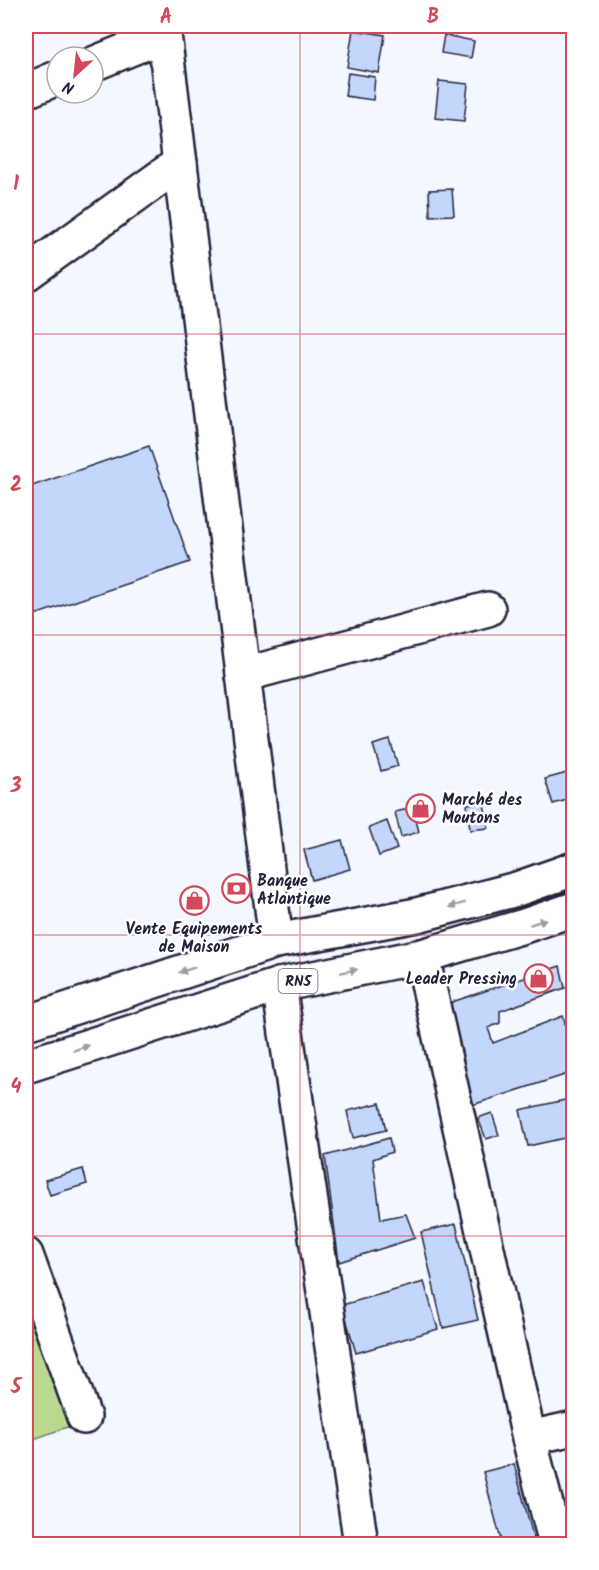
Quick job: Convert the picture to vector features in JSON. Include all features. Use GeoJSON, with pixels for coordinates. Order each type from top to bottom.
{"type":"FeatureCollection","features":[{"type":"Feature","properties":{"kind":"main road"},"geometry":{"type":"LineString","coordinates":[[105,58],[164,30],[276,941]]}},
{"type":"Feature","properties":{"kind":"main road"},"geometry":{"type":"LineString","coordinates":[[26,91],[45,83]]}},
{"type":"Feature","properties":{"kind":"main road"},"geometry":{"type":"LineString","coordinates":[[26,274],[180,163]]}},
{"type":"Feature","properties":{"kind":"main road"},"geometry":{"type":"LineString","coordinates":[[243,675],[488,609]]}},
{"type":"Feature","properties":{"kind":"main road"},"geometry":{"type":"LineString","coordinates":[[26,1023],[276,941],[417,915],[517,889],[573,869]]}},
{"type":"Feature","properties":{"kind":"main road","name":"RN5"},"geometry":{"type":"LineString","coordinates":[[26,1066],[279,985],[422,956],[524,927],[573,909]]}},
{"type":"Feature","properties":{"kind":"main road"},"geometry":{"type":"LineString","coordinates":[[422,956],[556,1545]]}},
{"type":"Feature","properties":{"kind":"main road"},"geometry":{"type":"LineString","coordinates":[[279,985],[361,1545]]}},
{"type":"Feature","properties":{"kind":"main road"},"geometry":{"type":"LineString","coordinates":[[26,1255],[84,1417]]}},
{"type":"Feature","properties":{"kind":"main road"},"geometry":{"type":"LineString","coordinates":[[530,1438],[573,1428]]}},
{"type":"Feature","properties":{"kind":"green space"},"geometry":{"type":"Polygon","coordinates":[[[26,1306],[70,1426],[26,1442],[26,1306]]]}},
{"type":"Feature","properties":{"kind":"building"},"geometry":{"type":"Polygon","coordinates":[[[353,30],[385,35],[379,73],[347,67],[353,30]]]}},
{"type":"Feature","properties":{"kind":"building"},"geometry":{"type":"Polygon","coordinates":[[[444,35],[474,41],[471,58],[441,53],[444,35]]]}},
{"type":"Feature","properties":{"kind":"building"},"geometry":{"type":"Polygon","coordinates":[[[348,73],[375,77],[373,100],[345,96],[348,73]]]}},
{"type":"Feature","properties":{"kind":"building"},"geometry":{"type":"Polygon","coordinates":[[[439,81],[468,84],[464,121],[435,118],[439,81]]]}},
{"type":"Feature","properties":{"kind":"building"},"geometry":{"type":"Polygon","coordinates":[[[452,189],[454,215],[430,216],[429,190],[452,189]]]}},
{"type":"Feature","properties":{"kind":"building"},"geometry":{"type":"Polygon","coordinates":[[[149,446],[190,562],[26,618],[26,488],[149,446]]]}},
{"type":"Feature","properties":{"kind":"building"},"geometry":{"type":"Polygon","coordinates":[[[390,740],[398,766],[381,771],[373,745],[390,740]]]}},
{"type":"Feature","properties":{"kind":"building"},"geometry":{"type":"Polygon","coordinates":[[[574,771],[574,798],[553,804],[545,779],[574,771]]]}},
{"type":"Feature","properties":{"kind":"building"},"geometry":{"type":"Polygon","coordinates":[[[484,802],[488,828],[470,830],[467,804],[484,802]]]}},
{"type":"Feature","properties":{"kind":"building"},"geometry":{"type":"Polygon","coordinates":[[[413,808],[419,832],[401,837],[395,812],[413,808]]]}},
{"type":"Feature","properties":{"kind":"building"},"geometry":{"type":"Polygon","coordinates":[[[387,821],[397,849],[379,856],[369,828],[387,821]]]}},
{"type":"Feature","properties":{"kind":"building"},"geometry":{"type":"Polygon","coordinates":[[[342,840],[350,869],[312,880],[304,850],[342,840]]]}},
{"type":"Feature","properties":{"kind":"building"},"geometry":{"type":"Polygon","coordinates":[[[560,966],[565,988],[500,1011],[500,1023],[488,1028],[493,1043],[563,1016],[574,1053],[574,1072],[469,1106],[446,1004],[560,966]]]}},
{"type":"Feature","properties":{"kind":"building"},"geometry":{"type":"Polygon","coordinates":[[[574,1098],[574,1136],[528,1146],[520,1110],[574,1098]]]}},
{"type":"Feature","properties":{"kind":"building"},"geometry":{"type":"Polygon","coordinates":[[[380,1103],[386,1130],[353,1138],[347,1111],[380,1103]]]}},
{"type":"Feature","properties":{"kind":"building"},"geometry":{"type":"Polygon","coordinates":[[[492,1113],[499,1135],[486,1139],[478,1118],[492,1113]]]}},
{"type":"Feature","properties":{"kind":"building"},"geometry":{"type":"Polygon","coordinates":[[[389,1138],[392,1152],[373,1159],[381,1219],[406,1214],[415,1238],[339,1262],[325,1156],[389,1138]]]}},
{"type":"Feature","properties":{"kind":"building"},"geometry":{"type":"Polygon","coordinates":[[[83,1169],[87,1184],[50,1195],[45,1180],[83,1169]]]}},
{"type":"Feature","properties":{"kind":"building"},"geometry":{"type":"Polygon","coordinates":[[[456,1224],[478,1320],[443,1328],[421,1232],[456,1224]]]}},
{"type":"Feature","properties":{"kind":"building"},"geometry":{"type":"Polygon","coordinates":[[[424,1282],[438,1329],[356,1353],[342,1305],[424,1282]]]}},
{"type":"Feature","properties":{"kind":"building"},"geometry":{"type":"Polygon","coordinates":[[[514,1464],[535,1544],[502,1544],[483,1472],[514,1464]]]}},
{"type":"Feature","properties":{"kind":"place","name":"Marché des Moutons"},"geometry":{"type":"Point","coordinates":[421,808]}},
{"type":"Feature","properties":{"kind":"place","name":"Banque Atlantique"},"geometry":{"type":"Point","coordinates":[236,889]}},
{"type":"Feature","properties":{"kind":"place","name":"Vente Equipements de Maison"},"geometry":{"type":"Point","coordinates":[194,900]}},
{"type":"Feature","properties":{"kind":"place","name":"Leader Pressing"},"geometry":{"type":"Point","coordinates":[538,978]}}]}
